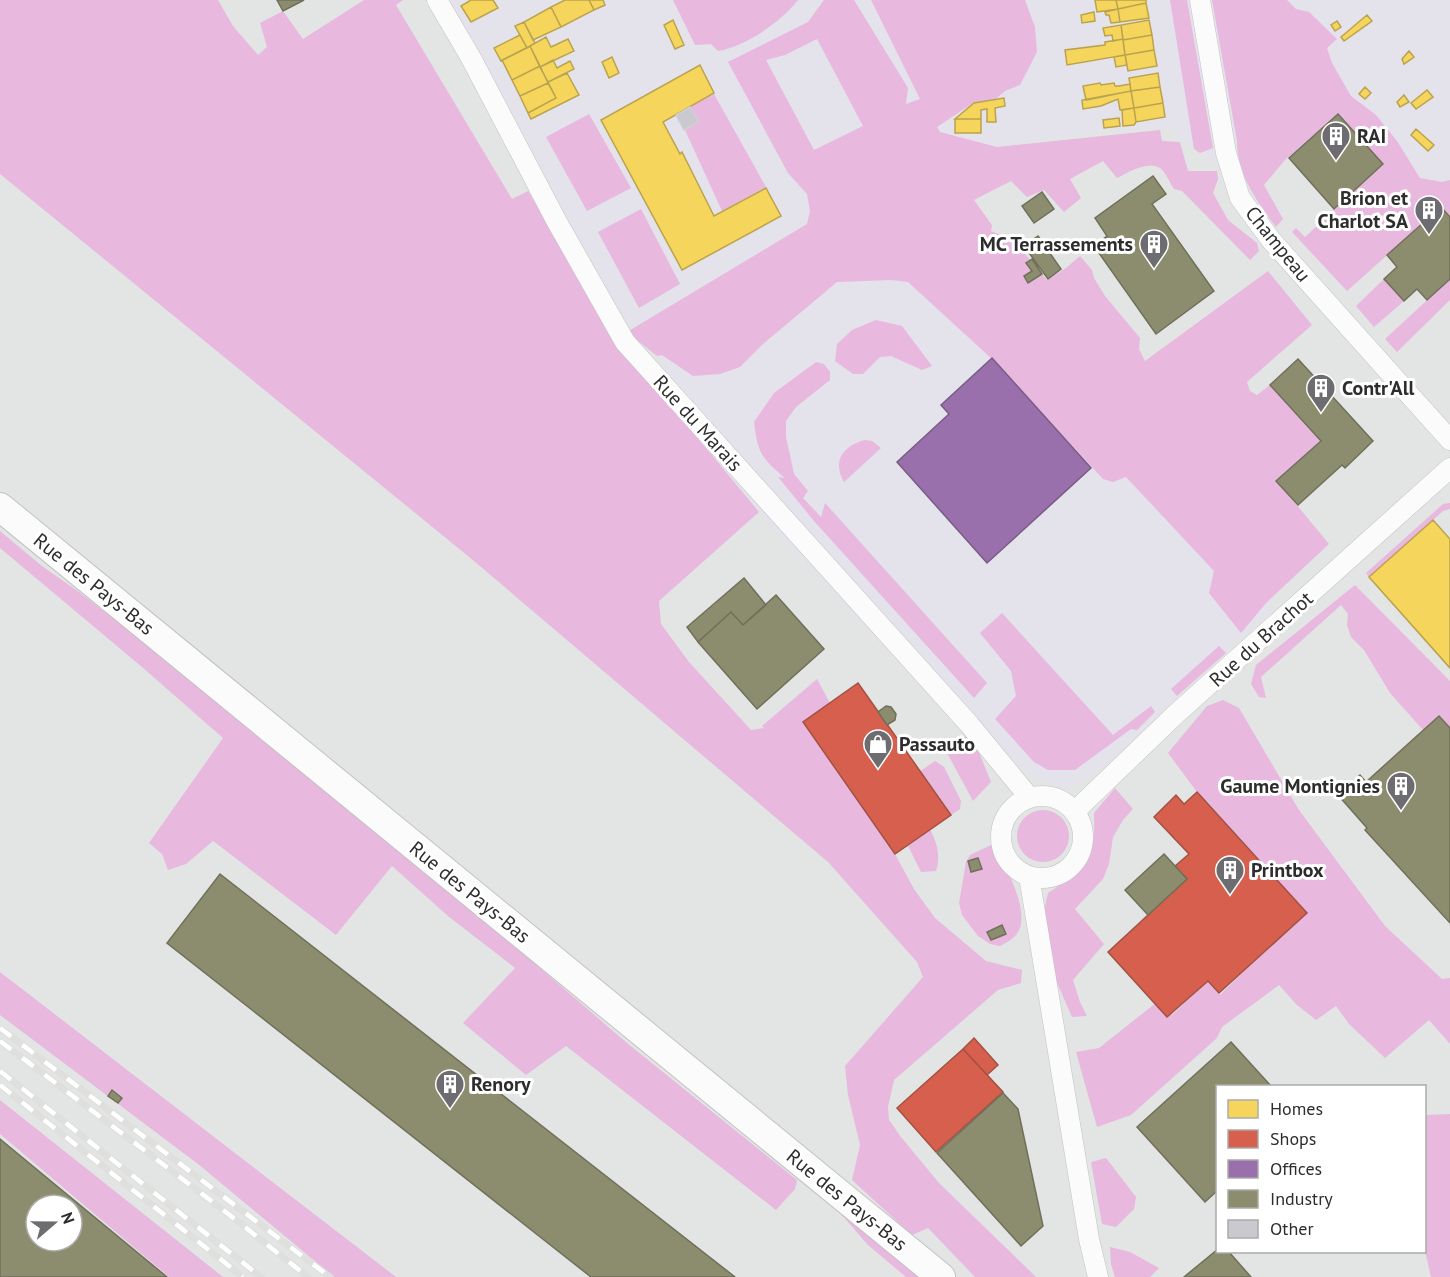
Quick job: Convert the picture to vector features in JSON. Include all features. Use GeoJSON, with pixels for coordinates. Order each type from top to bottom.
{"type":"FeatureCollection","features":[{"type":"Feature","properties":{"kind":"street","name":"Rue du Marais"},"geometry":{"type":"LineString","coordinates":[[437,0],[471,58],[557,222],[625,342],[969,724],[1029,797]]}},
{"type":"Feature","properties":{"kind":"street","name":"Champeau"},"geometry":{"type":"LineString","coordinates":[[1200,0],[1226,153],[1240,198],[1271,240],[1450,440]]}},
{"type":"Feature","properties":{"kind":"street","name":"Rue du Brachot"},"geometry":{"type":"LineString","coordinates":[[1074,812],[1176,714],[1450,468]]}},
{"type":"Feature","properties":{"kind":"street","name":"Rue des Pays-Bas"},"geometry":{"type":"LineString","coordinates":[[0,507],[941,1277]]}},
{"type":"Feature","properties":{"kind":"street"},"geometry":{"type":"LineString","coordinates":[[1046,796],[1057,799],[1074,812],[1080,822],[1082,833],[1078,856],[1062,872],[1052,876],[1029,876],[1009,862],[1003,851],[1002,827],[1006,816],[1014,806],[1029,797],[1046,796]]}},
{"type":"Feature","properties":{"kind":"street"},"geometry":{"type":"LineString","coordinates":[[1029,876],[1090,1247],[1098,1277]]}},
{"type":"Feature","properties":{"kind":"shaded area"},"geometry":{"type":"Polygon","coordinates":[[[0,0],[434,0],[627,332],[657,356],[757,509],[959,728],[1046,782],[1071,788],[1104,767],[1271,609],[898,183],[955,151],[1124,129],[1172,129],[1179,138],[1217,164],[1244,133],[1315,96],[1354,114],[1420,178],[1442,182],[1450,180],[1450,1277],[0,1277],[0,0]]]}},
{"type":"Feature","properties":{"kind":"shaded area"},"geometry":{"type":"Polygon","coordinates":[[[0,0],[218,0],[233,26],[258,55],[267,47],[260,23],[283,11],[303,39],[364,0],[403,0],[396,5],[512,199],[528,191],[615,338],[759,512],[659,601],[661,624],[689,662],[751,730],[764,728],[762,726],[817,679],[830,703],[803,722],[895,854],[914,889],[935,918],[986,961],[1022,970],[1021,983],[998,990],[894,1080],[888,1107],[889,1120],[939,1183],[1036,1277],[975,1277],[928,1228],[912,1235],[852,1180],[860,1145],[848,1095],[845,1066],[923,977],[917,962],[828,862],[474,561],[0,174],[0,0]]]}},
{"type":"Feature","properties":{"kind":"shaded area"},"geometry":{"type":"Polygon","coordinates":[[[673,0],[798,0],[782,17],[762,32],[740,44],[718,51],[711,44],[695,45],[673,0]]]}},
{"type":"Feature","properties":{"kind":"shaded area"},"geometry":{"type":"Polygon","coordinates":[[[824,0],[854,0],[908,88],[906,104],[920,99],[871,0],[1025,0],[1035,27],[1037,52],[1020,85],[1005,91],[990,104],[973,103],[937,127],[940,132],[997,147],[1160,130],[1162,141],[1180,142],[1188,171],[1217,171],[1218,179],[1213,193],[1228,220],[1257,243],[1259,251],[1250,260],[1182,191],[1174,189],[1162,170],[1155,166],[1138,168],[1117,178],[1103,161],[1070,179],[1081,198],[1064,212],[1044,190],[1027,197],[1011,181],[974,200],[992,225],[991,231],[1024,244],[1020,248],[1047,280],[1080,256],[1092,270],[1105,296],[1140,338],[1139,349],[1145,361],[1268,271],[1312,325],[1247,382],[1250,391],[1257,395],[1270,385],[1320,441],[1277,481],[1329,544],[1266,603],[1241,633],[1209,593],[1214,571],[1126,477],[1113,482],[1103,479],[992,359],[908,282],[891,280],[837,282],[763,344],[740,367],[720,374],[693,376],[662,355],[657,356],[627,332],[807,224],[810,211],[807,194],[788,173],[728,62],[808,22],[824,0]],[[817,39],[785,55],[766,60],[814,150],[863,126],[817,39]]]}},
{"type":"Feature","properties":{"kind":"shaded area"},"geometry":{"type":"Polygon","coordinates":[[[1170,0],[1187,0],[1213,148],[1200,153],[1194,149],[1170,0]]]}},
{"type":"Feature","properties":{"kind":"shaded area"},"geometry":{"type":"Polygon","coordinates":[[[1212,0],[1287,0],[1296,9],[1309,12],[1337,39],[1327,48],[1332,63],[1351,96],[1376,115],[1397,141],[1420,178],[1442,182],[1450,180],[1450,217],[1441,207],[1347,291],[1292,232],[1296,228],[1305,237],[1380,167],[1335,117],[1285,160],[1264,185],[1283,219],[1276,227],[1255,198],[1240,165],[1212,0]]]}},
{"type":"Feature","properties":{"kind":"shaded area"},"geometry":{"type":"Polygon","coordinates":[[[714,94],[766,187],[722,211],[685,130],[698,122],[690,107],[714,94]]]}},
{"type":"Feature","properties":{"kind":"shaded area"},"geometry":{"type":"Polygon","coordinates":[[[589,114],[631,188],[587,211],[546,137],[589,114]]]}},
{"type":"Feature","properties":{"kind":"shaded area"},"geometry":{"type":"Polygon","coordinates":[[[641,209],[680,284],[639,308],[598,232],[641,209]]]}},
{"type":"Feature","properties":{"kind":"shaded area"},"geometry":{"type":"Polygon","coordinates":[[[1384,279],[1404,301],[1374,327],[1356,306],[1384,279]]]}},
{"type":"Feature","properties":{"kind":"shaded area"},"geometry":{"type":"Polygon","coordinates":[[[1450,279],[1450,300],[1397,352],[1385,339],[1450,279]]]}},
{"type":"Feature","properties":{"kind":"shaded area"},"geometry":{"type":"Polygon","coordinates":[[[876,320],[902,326],[932,366],[922,370],[891,356],[880,357],[863,374],[853,374],[835,361],[837,344],[852,330],[876,320]]]}},
{"type":"Feature","properties":{"kind":"shaded area"},"geometry":{"type":"Polygon","coordinates":[[[816,362],[824,364],[830,372],[830,380],[796,407],[786,421],[786,437],[794,474],[808,491],[803,498],[821,517],[825,503],[987,683],[974,698],[814,521],[778,477],[785,478],[771,465],[759,448],[754,422],[774,393],[816,362]]]}},
{"type":"Feature","properties":{"kind":"shaded area"},"geometry":{"type":"Polygon","coordinates":[[[865,440],[872,441],[881,448],[844,482],[839,467],[842,455],[851,446],[865,440]]]}},
{"type":"Feature","properties":{"kind":"shaded area"},"geometry":{"type":"Polygon","coordinates":[[[1450,503],[1450,509],[1443,511],[1369,577],[1366,573],[1443,504],[1450,503]]]}},
{"type":"Feature","properties":{"kind":"shaded area"},"geometry":{"type":"Polygon","coordinates":[[[0,531],[42,566],[232,711],[411,857],[627,1043],[797,1180],[795,1189],[776,1210],[566,1046],[526,1075],[463,1023],[515,968],[448,916],[392,866],[336,935],[213,841],[186,864],[168,870],[162,854],[149,843],[223,738],[0,548],[0,531]]]}},
{"type":"Feature","properties":{"kind":"shaded area"},"geometry":{"type":"Polygon","coordinates":[[[1355,585],[1450,681],[1450,728],[1439,716],[1423,730],[1390,693],[1364,650],[1351,637],[1347,625],[1348,614],[1341,605],[1261,677],[1266,698],[1259,697],[1251,684],[1256,665],[1355,585]]]}},
{"type":"Feature","properties":{"kind":"shaded area"},"geometry":{"type":"Polygon","coordinates":[[[1002,613],[1113,735],[1151,706],[1155,712],[1137,730],[1131,729],[1075,770],[1048,770],[1034,762],[995,719],[1016,696],[1011,671],[980,633],[1002,613]]]}},
{"type":"Feature","properties":{"kind":"shaded area"},"geometry":{"type":"Polygon","coordinates":[[[1219,646],[1226,653],[1177,696],[1171,689],[1219,646]]]}},
{"type":"Feature","properties":{"kind":"shaded area"},"geometry":{"type":"Polygon","coordinates":[[[1223,700],[1239,708],[1299,810],[1385,926],[1442,979],[1450,978],[1450,1044],[1429,1020],[1385,1058],[1349,1024],[1336,1006],[1316,1020],[1296,1004],[1279,985],[1222,1027],[1217,1038],[1131,1115],[1097,1127],[1076,1052],[1099,1048],[1157,1002],[1172,1015],[1210,979],[1220,995],[1258,957],[1197,792],[1168,753],[1207,706],[1223,700]]]}},
{"type":"Feature","properties":{"kind":"shaded area"},"geometry":{"type":"Polygon","coordinates":[[[966,736],[974,740],[991,782],[973,801],[946,751],[966,736]]]}},
{"type":"Feature","properties":{"kind":"shaded area"},"geometry":{"type":"Polygon","coordinates":[[[935,761],[944,767],[961,801],[960,809],[951,815],[919,772],[935,761]]]}},
{"type":"Feature","properties":{"kind":"shaded area"},"geometry":{"type":"Polygon","coordinates":[[[1115,788],[1133,809],[1113,837],[1109,864],[1103,879],[1075,909],[1104,944],[1073,980],[1087,1016],[1072,1017],[1054,976],[1044,910],[1048,893],[1072,877],[1086,862],[1093,842],[1094,813],[1115,788]]]}},
{"type":"Feature","properties":{"kind":"shaded area"},"geometry":{"type":"Polygon","coordinates":[[[1038,810],[1048,810],[1062,817],[1069,836],[1062,855],[1048,862],[1038,862],[1028,858],[1021,851],[1017,841],[1017,831],[1021,821],[1028,814],[1038,810]]]}},
{"type":"Feature","properties":{"kind":"shaded area"},"geometry":{"type":"Polygon","coordinates":[[[930,829],[938,850],[936,871],[921,872],[908,846],[930,829]]]}},
{"type":"Feature","properties":{"kind":"shaded area"},"geometry":{"type":"Polygon","coordinates":[[[993,844],[1014,887],[1021,912],[1018,932],[1012,939],[1000,946],[990,944],[978,936],[962,915],[959,903],[966,862],[970,855],[993,844]]]}},
{"type":"Feature","properties":{"kind":"shaded area"},"geometry":{"type":"Polygon","coordinates":[[[0,972],[396,1277],[334,1277],[198,1164],[0,1015],[0,972]]]}},
{"type":"Feature","properties":{"kind":"shaded area"},"geometry":{"type":"Polygon","coordinates":[[[0,1100],[223,1277],[169,1277],[84,1205],[84,1193],[70,1193],[0,1134],[0,1100]]]}},
{"type":"Feature","properties":{"kind":"shaded area"},"geometry":{"type":"Polygon","coordinates":[[[1450,1114],[1450,1277],[1431,1277],[1426,1253],[1426,1115],[1450,1114]]]}},
{"type":"Feature","properties":{"kind":"shaded area"},"geometry":{"type":"Polygon","coordinates":[[[1106,1158],[1136,1197],[1134,1209],[1116,1227],[1102,1224],[1091,1162],[1106,1158]]]}},
{"type":"Feature","properties":{"kind":"shaded area"},"geometry":{"type":"Polygon","coordinates":[[[835,1207],[921,1277],[906,1277],[868,1245],[835,1207]]]}},
{"type":"Feature","properties":{"kind":"shaded area"},"geometry":{"type":"Polygon","coordinates":[[[1110,1247],[1130,1252],[1159,1268],[1150,1277],[1115,1277],[1111,1264],[1110,1247]]]}},
{"type":"Feature","properties":{"kind":"building: Homes"},"geometry":{"type":"Polygon","coordinates":[[[471,0],[493,0],[498,8],[471,22],[461,6],[471,0]]]}},
{"type":"Feature","properties":{"kind":"building: Homes"},"geometry":{"type":"Polygon","coordinates":[[[565,0],[589,0],[594,10],[561,27],[551,7],[565,0]]]}},
{"type":"Feature","properties":{"kind":"building: Homes"},"geometry":{"type":"Polygon","coordinates":[[[589,0],[603,0],[605,5],[594,10],[589,0]]]}},
{"type":"Feature","properties":{"kind":"building: Homes"},"geometry":{"type":"Polygon","coordinates":[[[1095,0],[1116,0],[1118,9],[1097,12],[1095,0]]]}},
{"type":"Feature","properties":{"kind":"building: Homes"},"geometry":{"type":"Polygon","coordinates":[[[1116,0],[1146,0],[1146,3],[1118,9],[1116,0]]]}},
{"type":"Feature","properties":{"kind":"building: Homes"},"geometry":{"type":"Polygon","coordinates":[[[1146,3],[1149,18],[1120,22],[1118,9],[1146,3]]]}},
{"type":"Feature","properties":{"kind":"building: Homes"},"geometry":{"type":"Polygon","coordinates":[[[551,7],[561,27],[533,40],[524,22],[551,7]]]}},
{"type":"Feature","properties":{"kind":"building: Homes"},"geometry":{"type":"Polygon","coordinates":[[[1118,9],[1120,22],[1111,23],[1109,15],[1105,12],[1118,9]]]}},
{"type":"Feature","properties":{"kind":"building: Homes"},"geometry":{"type":"Polygon","coordinates":[[[1094,12],[1095,21],[1082,23],[1081,15],[1094,12]]]}},
{"type":"Feature","properties":{"kind":"building: Homes"},"geometry":{"type":"Polygon","coordinates":[[[1367,15],[1372,21],[1344,41],[1341,37],[1367,15]]]}},
{"type":"Feature","properties":{"kind":"building: Homes"},"geometry":{"type":"Polygon","coordinates":[[[673,20],[684,45],[675,49],[664,25],[673,20]]]}},
{"type":"Feature","properties":{"kind":"building: Homes"},"geometry":{"type":"Polygon","coordinates":[[[1149,20],[1152,35],[1123,40],[1121,25],[1149,20]]]}},
{"type":"Feature","properties":{"kind":"building: Homes"},"geometry":{"type":"Polygon","coordinates":[[[1337,21],[1341,27],[1335,31],[1331,25],[1337,21]]]}},
{"type":"Feature","properties":{"kind":"building: Homes"},"geometry":{"type":"Polygon","coordinates":[[[524,22],[535,43],[527,48],[515,26],[524,22]]]}},
{"type":"Feature","properties":{"kind":"building: Homes"},"geometry":{"type":"Polygon","coordinates":[[[1121,25],[1123,39],[1113,41],[1112,35],[1105,36],[1103,28],[1121,25]]]}},
{"type":"Feature","properties":{"kind":"building: Homes"},"geometry":{"type":"Polygon","coordinates":[[[520,35],[527,48],[501,61],[494,48],[520,35]]]}},
{"type":"Feature","properties":{"kind":"building: Homes"},"geometry":{"type":"Polygon","coordinates":[[[1152,35],[1154,50],[1125,55],[1123,40],[1152,35]]]}},
{"type":"Feature","properties":{"kind":"building: Homes"},"geometry":{"type":"Polygon","coordinates":[[[546,37],[551,47],[568,39],[574,51],[540,67],[530,46],[546,37]]]}},
{"type":"Feature","properties":{"kind":"building: Homes"},"geometry":{"type":"Polygon","coordinates":[[[1123,39],[1125,55],[1067,65],[1065,50],[1105,45],[1105,42],[1123,39]]]}},
{"type":"Feature","properties":{"kind":"building: Homes"},"geometry":{"type":"Polygon","coordinates":[[[530,46],[540,66],[512,80],[502,60],[530,46]]]}},
{"type":"Feature","properties":{"kind":"building: Homes"},"geometry":{"type":"Polygon","coordinates":[[[1154,50],[1157,66],[1128,71],[1125,55],[1154,50]]]}},
{"type":"Feature","properties":{"kind":"building: Homes"},"geometry":{"type":"Polygon","coordinates":[[[1409,51],[1414,57],[1404,64],[1402,59],[1409,51]]]}},
{"type":"Feature","properties":{"kind":"building: Homes"},"geometry":{"type":"Polygon","coordinates":[[[1125,55],[1127,65],[1116,67],[1114,57],[1125,55]]]}},
{"type":"Feature","properties":{"kind":"building: Homes"},"geometry":{"type":"Polygon","coordinates":[[[612,57],[619,73],[609,78],[602,62],[612,57]]]}},
{"type":"Feature","properties":{"kind":"building: Homes"},"geometry":{"type":"Polygon","coordinates":[[[553,60],[557,68],[570,61],[574,69],[548,82],[540,67],[553,60]]]}},
{"type":"Feature","properties":{"kind":"building: Homes"},"geometry":{"type":"Polygon","coordinates":[[[700,65],[714,93],[663,122],[680,154],[682,152],[714,216],[766,188],[781,216],[682,270],[601,120],[700,65]]]}},
{"type":"Feature","properties":{"kind":"building: Homes"},"geometry":{"type":"Polygon","coordinates":[[[540,66],[548,83],[520,96],[512,80],[540,66]]]}},
{"type":"Feature","properties":{"kind":"building: Homes"},"geometry":{"type":"Polygon","coordinates":[[[567,73],[579,95],[531,119],[528,113],[556,98],[548,82],[567,73]]]}},
{"type":"Feature","properties":{"kind":"building: Homes"},"geometry":{"type":"Polygon","coordinates":[[[1158,73],[1160,87],[1131,91],[1129,78],[1158,73]]]}},
{"type":"Feature","properties":{"kind":"building: Homes"},"geometry":{"type":"Polygon","coordinates":[[[548,83],[556,98],[528,113],[520,96],[548,83]]]}},
{"type":"Feature","properties":{"kind":"building: Homes"},"geometry":{"type":"Polygon","coordinates":[[[1100,83],[1101,85],[1114,83],[1115,86],[1130,84],[1131,91],[1086,100],[1083,86],[1100,83]]]}},
{"type":"Feature","properties":{"kind":"building: Homes"},"geometry":{"type":"Polygon","coordinates":[[[1160,87],[1163,103],[1134,108],[1131,91],[1160,87]]]}},
{"type":"Feature","properties":{"kind":"building: Homes"},"geometry":{"type":"Polygon","coordinates":[[[1365,87],[1371,93],[1365,99],[1359,94],[1365,87]]]}},
{"type":"Feature","properties":{"kind":"building: Homes"},"geometry":{"type":"Polygon","coordinates":[[[1427,90],[1433,97],[1416,109],[1411,103],[1427,90]]]}},
{"type":"Feature","properties":{"kind":"building: Homes"},"geometry":{"type":"Polygon","coordinates":[[[1131,91],[1134,108],[1120,110],[1118,99],[1101,106],[1083,109],[1082,100],[1131,91]]]}},
{"type":"Feature","properties":{"kind":"building: Homes"},"geometry":{"type":"Polygon","coordinates":[[[1404,95],[1409,102],[1400,107],[1397,102],[1404,95]]]}},
{"type":"Feature","properties":{"kind":"building: Homes"},"geometry":{"type":"Polygon","coordinates":[[[1004,98],[1005,106],[995,108],[996,122],[987,122],[987,109],[981,110],[981,119],[955,119],[974,103],[1004,98]]]}},
{"type":"Feature","properties":{"kind":"building: Homes"},"geometry":{"type":"Polygon","coordinates":[[[1163,103],[1165,117],[1136,122],[1134,108],[1163,103]]]}},
{"type":"Feature","properties":{"kind":"building: Homes"},"geometry":{"type":"Polygon","coordinates":[[[1134,108],[1136,122],[1134,125],[1123,126],[1122,110],[1134,108]]]}},
{"type":"Feature","properties":{"kind":"building: Homes"},"geometry":{"type":"Polygon","coordinates":[[[1119,118],[1120,126],[1104,128],[1103,120],[1119,118]]]}},
{"type":"Feature","properties":{"kind":"building: Homes"},"geometry":{"type":"Polygon","coordinates":[[[955,119],[981,119],[981,133],[955,133],[955,119]]]}},
{"type":"Feature","properties":{"kind":"building: Homes"},"geometry":{"type":"Polygon","coordinates":[[[1416,129],[1434,145],[1428,151],[1411,135],[1416,129]]]}},
{"type":"Feature","properties":{"kind":"building: Homes"},"geometry":{"type":"Polygon","coordinates":[[[1433,520],[1450,539],[1450,668],[1369,577],[1433,520]]]}},
{"type":"Feature","properties":{"kind":"building: Shops","name":"Passauto"},"geometry":{"type":"Polygon","coordinates":[[[858,683],[951,815],[895,854],[803,722],[858,683]]]}},
{"type":"Feature","properties":{"kind":"building: Shops","name":"Printbox"},"geometry":{"type":"Polygon","coordinates":[[[1197,792],[1307,913],[1219,993],[1208,981],[1167,1017],[1108,952],[1187,879],[1175,866],[1189,854],[1154,817],[1176,795],[1184,804],[1197,792]]]}},
{"type":"Feature","properties":{"kind":"building: Shops"},"geometry":{"type":"Polygon","coordinates":[[[974,1038],[998,1065],[987,1075],[963,1049],[974,1038]]]}},
{"type":"Feature","properties":{"kind":"building: Shops"},"geometry":{"type":"Polygon","coordinates":[[[963,1049],[1003,1092],[936,1152],[897,1108],[963,1049]]]}},
{"type":"Feature","properties":{"kind":"building: Offices"},"geometry":{"type":"Polygon","coordinates":[[[992,358],[1091,468],[987,563],[897,462],[949,414],[941,405],[992,358]]]}},
{"type":"Feature","properties":{"kind":"building: Industry"},"geometry":{"type":"Polygon","coordinates":[[[277,0],[304,0],[283,11],[277,0]]]}},
{"type":"Feature","properties":{"kind":"building: Industry","name":"RAI"},"geometry":{"type":"Polygon","coordinates":[[[1338,114],[1383,164],[1334,209],[1289,158],[1338,114]]]}},
{"type":"Feature","properties":{"kind":"building: Industry","name":"MC Terrassements"},"geometry":{"type":"Polygon","coordinates":[[[1153,176],[1166,194],[1152,204],[1214,291],[1156,334],[1094,246],[1107,236],[1095,218],[1153,176]]]}},
{"type":"Feature","properties":{"kind":"building: Industry"},"geometry":{"type":"Polygon","coordinates":[[[1042,192],[1054,209],[1034,223],[1022,206],[1042,192]]]}},
{"type":"Feature","properties":{"kind":"building: Industry","name":"Brion et Charlot SA"},"geometry":{"type":"Polygon","coordinates":[[[1441,207],[1450,217],[1450,279],[1427,300],[1417,289],[1404,301],[1384,279],[1397,267],[1387,255],[1441,207]]]}},
{"type":"Feature","properties":{"kind":"building: Industry"},"geometry":{"type":"Polygon","coordinates":[[[1038,236],[1061,269],[1048,279],[1024,246],[1038,236]]]}},
{"type":"Feature","properties":{"kind":"building: Industry"},"geometry":{"type":"Polygon","coordinates":[[[1032,259],[1042,274],[1028,283],[1024,276],[1032,271],[1026,263],[1032,259]]]}},
{"type":"Feature","properties":{"kind":"building: Industry","name":"Contr'All"},"geometry":{"type":"Polygon","coordinates":[[[1298,359],[1373,441],[1345,468],[1342,465],[1298,505],[1276,481],[1321,441],[1270,385],[1298,359]]]}},
{"type":"Feature","properties":{"kind":"building: Industry"},"geometry":{"type":"Polygon","coordinates":[[[744,578],[766,605],[743,625],[731,612],[698,642],[687,627],[744,578]]]}},
{"type":"Feature","properties":{"kind":"building: Industry"},"geometry":{"type":"Polygon","coordinates":[[[776,595],[824,649],[757,709],[698,642],[731,612],[743,625],[776,595]]]}},
{"type":"Feature","properties":{"kind":"building: Industry"},"geometry":{"type":"Polygon","coordinates":[[[886,706],[891,707],[896,714],[895,720],[887,725],[878,712],[886,706]]]}},
{"type":"Feature","properties":{"kind":"building: Industry","name":"Gaume Montignies"},"geometry":{"type":"Polygon","coordinates":[[[1439,716],[1450,728],[1450,923],[1365,830],[1367,828],[1338,795],[1360,775],[1366,782],[1439,716]]]}},
{"type":"Feature","properties":{"kind":"building: Industry"},"geometry":{"type":"Polygon","coordinates":[[[1164,854],[1187,879],[1148,915],[1125,890],[1164,854]]]}},
{"type":"Feature","properties":{"kind":"building: Industry"},"geometry":{"type":"Polygon","coordinates":[[[978,858],[982,869],[971,872],[968,861],[978,858]]]}},
{"type":"Feature","properties":{"kind":"building: Industry","name":"Renory"},"geometry":{"type":"Polygon","coordinates":[[[220,874],[735,1277],[591,1277],[167,943],[220,874]]]}},
{"type":"Feature","properties":{"kind":"building: Industry"},"geometry":{"type":"Polygon","coordinates":[[[1002,925],[1006,934],[991,940],[987,932],[1002,925]]]}},
{"type":"Feature","properties":{"kind":"building: Industry"},"geometry":{"type":"Polygon","coordinates":[[[1231,1042],[1270,1085],[1216,1085],[1216,1192],[1205,1202],[1137,1127],[1231,1042]]]}},
{"type":"Feature","properties":{"kind":"building: Industry"},"geometry":{"type":"Polygon","coordinates":[[[112,1090],[122,1098],[118,1103],[108,1096],[112,1090]]]}},
{"type":"Feature","properties":{"kind":"building: Industry"},"geometry":{"type":"Polygon","coordinates":[[[1003,1093],[1018,1109],[1043,1226],[1021,1246],[937,1153],[1003,1093]]]}},
{"type":"Feature","properties":{"kind":"building: Industry"},"geometry":{"type":"Polygon","coordinates":[[[0,1139],[65,1193],[24,1193],[24,1253],[84,1253],[84,1208],[167,1277],[0,1277],[0,1139]]]}},
{"type":"Feature","properties":{"kind":"building: Industry"},"geometry":{"type":"Polygon","coordinates":[[[1216,1251],[1216,1253],[1230,1253],[1251,1277],[1184,1277],[1216,1251]]]}},
{"type":"Feature","properties":{"kind":"building: Other"},"geometry":{"type":"Polygon","coordinates":[[[690,107],[699,122],[684,130],[676,115],[690,107]]]}},
{"type":"Feature","properties":{"kind":"railway"},"geometry":{"type":"LineString","coordinates":[[0,1028],[330,1277]]}},
{"type":"Feature","properties":{"kind":"railway"},"geometry":{"type":"LineString","coordinates":[[0,1041],[308,1277]]}},
{"type":"Feature","properties":{"kind":"railway"},"geometry":{"type":"LineString","coordinates":[[0,1071],[261,1277]]}},
{"type":"Feature","properties":{"kind":"railway"},"geometry":{"type":"LineString","coordinates":[[0,1085],[243,1277]]}},
{"type":"Feature","properties":{"kind":"place","name":"RAI"},"geometry":{"type":"Point","coordinates":[1336,162]}},
{"type":"Feature","properties":{"kind":"place","name":"Brion et Charlot SA"},"geometry":{"type":"Point","coordinates":[1429,236]}},
{"type":"Feature","properties":{"kind":"place","name":"MC Terrassements"},"geometry":{"type":"Point","coordinates":[1154,270]}},
{"type":"Feature","properties":{"kind":"place","name":"Contr'All"},"geometry":{"type":"Point","coordinates":[1321,414]}},
{"type":"Feature","properties":{"kind":"place","name":"Passauto"},"geometry":{"type":"Point","coordinates":[878,770]}},
{"type":"Feature","properties":{"kind":"place","name":"Gaume Montignies"},"geometry":{"type":"Point","coordinates":[1401,812]}},
{"type":"Feature","properties":{"kind":"place","name":"Printbox"},"geometry":{"type":"Point","coordinates":[1230,896]}},
{"type":"Feature","properties":{"kind":"place","name":"Renory"},"geometry":{"type":"Point","coordinates":[450,1110]}}]}
